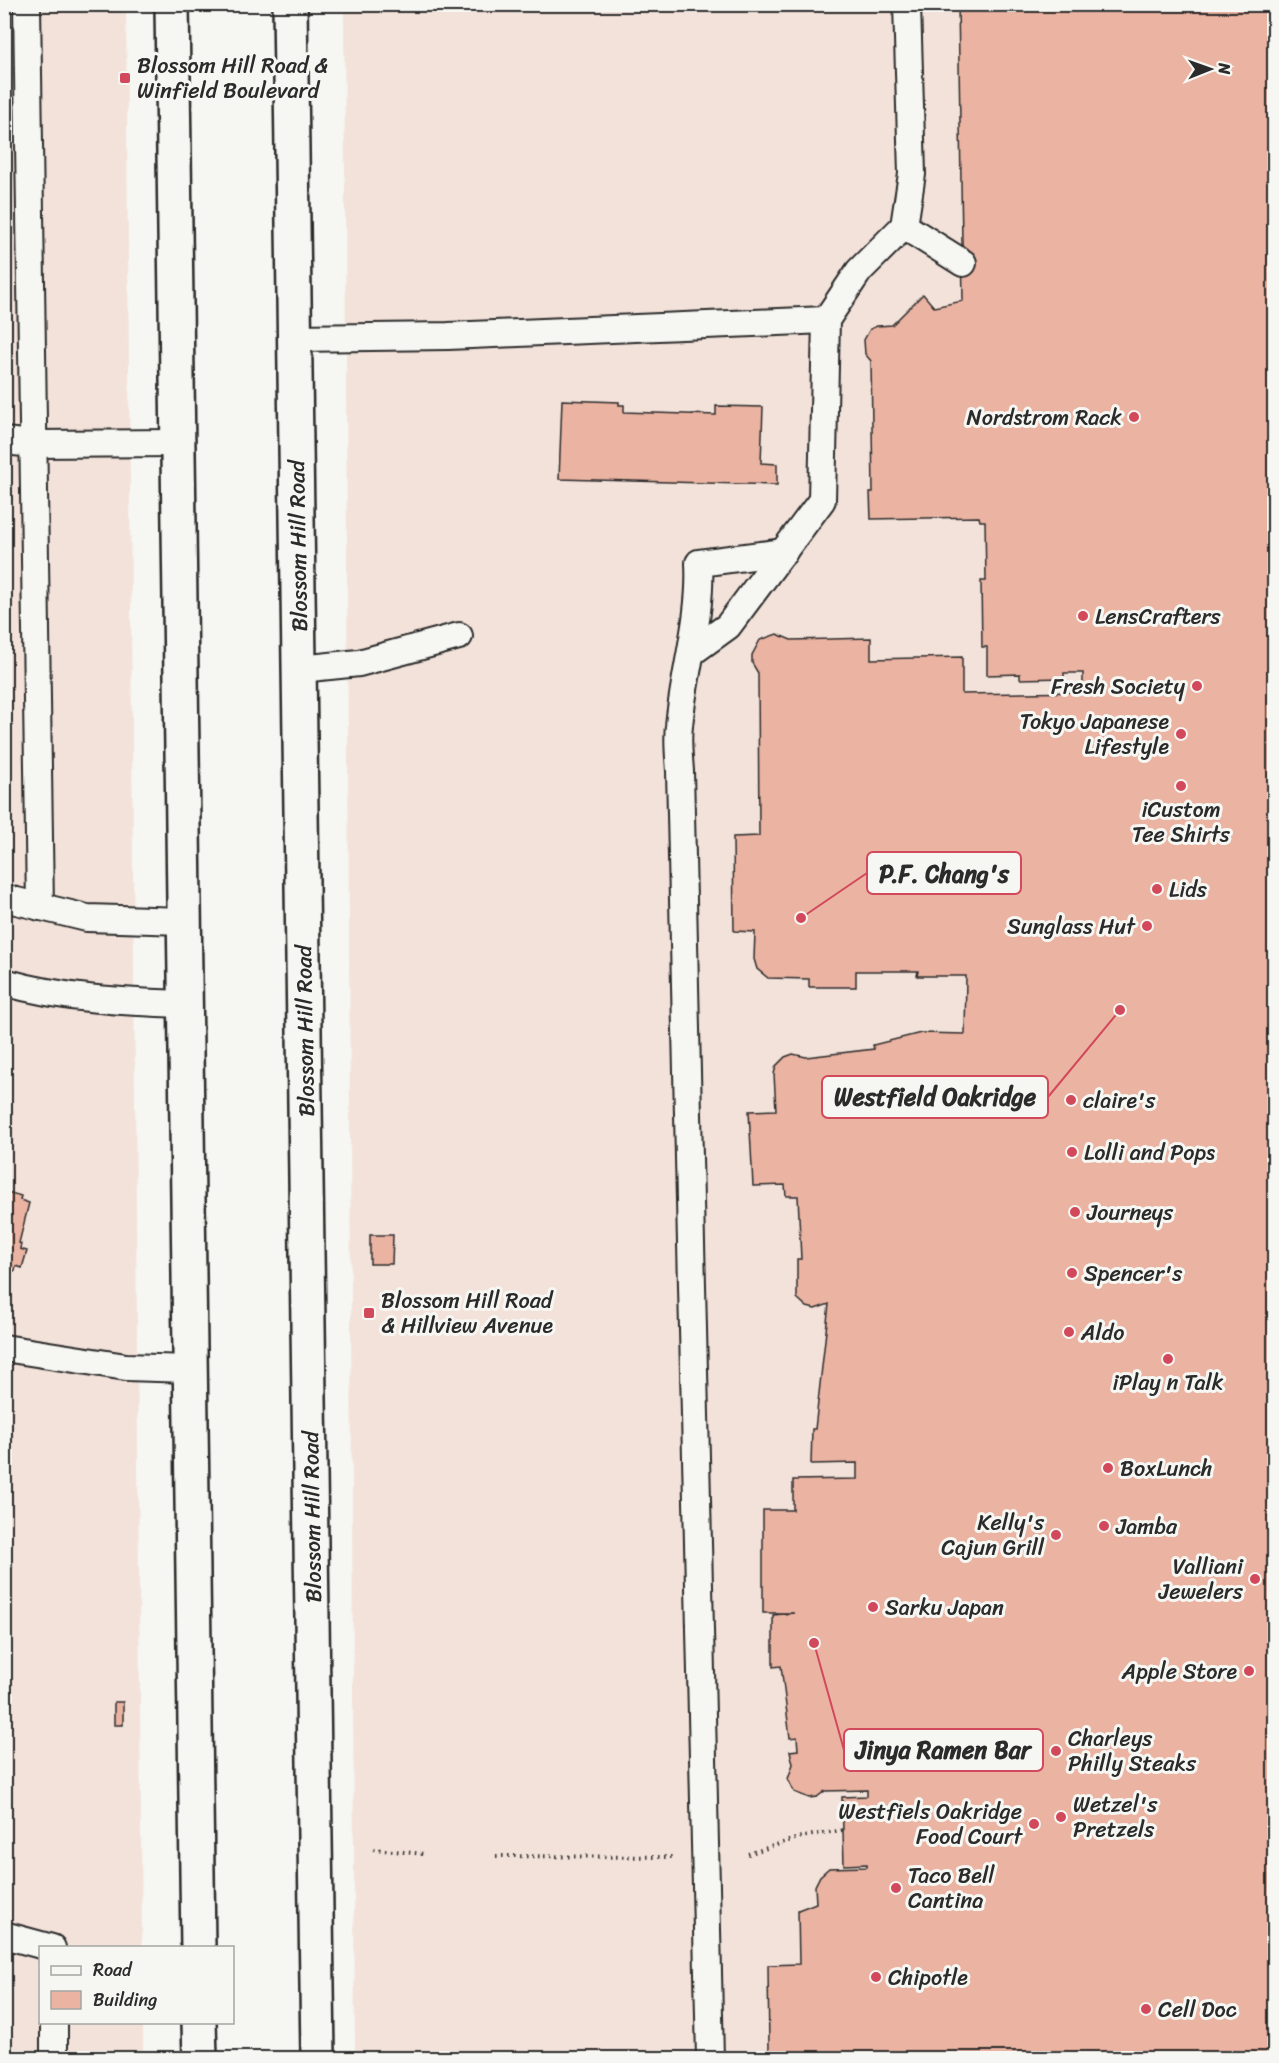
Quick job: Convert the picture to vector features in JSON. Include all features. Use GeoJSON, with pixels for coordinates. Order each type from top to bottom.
{"type":"FeatureCollection","features":[{"type":"Feature","properties":{"kind":"main road"},"geometry":{"type":"LineString","coordinates":[[172,4],[188,1369],[198,1946]]}},
{"type":"Feature","properties":{"kind":"main road","name":"Blossom Hill Road"},"geometry":{"type":"LineString","coordinates":[[290,4],[318,2058]]}},
{"type":"Feature","properties":{"kind":"main road"},"geometry":{"type":"LineString","coordinates":[[199,2024],[200,2058]]}},
{"type":"Feature","properties":{"kind":"lane"},"geometry":{"type":"LineString","coordinates":[[27,4],[40,907]]}},
{"type":"Feature","properties":{"kind":"lane"},"geometry":{"type":"LineString","coordinates":[[692,652],[728,626],[822,500],[826,320],[858,271],[904,226],[912,174],[907,4]]}},
{"type":"Feature","properties":{"kind":"lane"},"geometry":{"type":"LineString","coordinates":[[904,226],[963,264]]}},
{"type":"Feature","properties":{"kind":"lane"},"geometry":{"type":"LineString","coordinates":[[295,338],[448,336],[826,320]]}},
{"type":"Feature","properties":{"kind":"lane"},"geometry":{"type":"LineString","coordinates":[[4,441],[34,444],[177,443]]}},
{"type":"Feature","properties":{"kind":"lane"},"geometry":{"type":"LineString","coordinates":[[710,2058],[689,1041],[678,728],[692,652],[694,623],[701,597],[699,562],[784,552]]}},
{"type":"Feature","properties":{"kind":"lane"},"geometry":{"type":"LineString","coordinates":[[300,669],[359,663],[459,636]]}},
{"type":"Feature","properties":{"kind":"lane"},"geometry":{"type":"LineString","coordinates":[[4,898],[87,918],[184,921]]}},
{"type":"Feature","properties":{"kind":"lane"},"geometry":{"type":"LineString","coordinates":[[4,982],[38,992],[129,1002],[185,1004]]}},
{"type":"Feature","properties":{"kind":"lane"},"geometry":{"type":"LineString","coordinates":[[4,1348],[126,1367],[188,1369]]}},
{"type":"Feature","properties":{"kind":"lane"},"geometry":{"type":"LineString","coordinates":[[4,1935],[48,1946]]}},
{"type":"Feature","properties":{"kind":"lane"},"geometry":{"type":"LineString","coordinates":[[54,2024],[54,2058]]}},
{"type":"Feature","properties":{"kind":"path"},"geometry":{"type":"LineString","coordinates":[[748,1854],[801,1837],[843,1830]]}},
{"type":"Feature","properties":{"kind":"path"},"geometry":{"type":"LineString","coordinates":[[373,1849],[424,1854]]}},
{"type":"Feature","properties":{"kind":"path"},"geometry":{"type":"LineString","coordinates":[[496,1856],[675,1857]]}},
{"type":"Feature","properties":{"kind":"shaded area"},"geometry":{"type":"Polygon","coordinates":[[[5,5],[126,5],[142,1946],[39,1946],[39,2024],[143,2024],[143,2058],[5,2058],[5,5]]]}},
{"type":"Feature","properties":{"kind":"shaded area"},"geometry":{"type":"Polygon","coordinates":[[[344,5],[1274,5],[1274,2058],[355,2058],[344,5]]]}},
{"type":"Feature","properties":{"kind":"building"},"geometry":{"type":"Polygon","coordinates":[[[958,4],[1274,4],[1274,2058],[800,2058],[800,2052],[769,2052],[768,1965],[799,1964],[798,1910],[816,1903],[815,1886],[820,1876],[829,1868],[867,1867],[867,1864],[844,1865],[842,1797],[867,1796],[867,1790],[825,1791],[817,1797],[809,1798],[794,1792],[788,1779],[793,1764],[790,1751],[798,1750],[797,1737],[790,1738],[781,1666],[773,1667],[773,1615],[794,1613],[763,1613],[763,1510],[793,1510],[793,1480],[857,1479],[857,1463],[811,1464],[812,1429],[815,1429],[829,1304],[815,1309],[807,1307],[797,1298],[797,1259],[801,1259],[798,1196],[786,1196],[785,1185],[753,1186],[749,1111],[776,1110],[774,1074],[776,1066],[785,1057],[793,1054],[806,1057],[874,1049],[873,1045],[921,1033],[965,1034],[966,976],[917,976],[918,971],[856,971],[856,987],[809,987],[809,979],[768,978],[757,969],[754,959],[755,932],[734,931],[733,837],[759,836],[758,673],[752,663],[752,655],[760,640],[777,634],[791,640],[871,638],[871,659],[962,657],[962,694],[1083,692],[1083,673],[1064,673],[1064,678],[1020,679],[1020,674],[987,675],[987,647],[982,647],[981,581],[986,581],[985,521],[980,521],[979,517],[871,519],[870,492],[873,492],[871,361],[865,354],[864,340],[870,329],[892,325],[923,294],[934,307],[963,301],[958,4]]]}},
{"type":"Feature","properties":{"kind":"building"},"geometry":{"type":"Polygon","coordinates":[[[562,400],[619,402],[619,405],[624,405],[624,412],[716,415],[716,406],[763,407],[761,463],[777,464],[777,485],[559,479],[562,400]]]}},
{"type":"Feature","properties":{"kind":"building"},"geometry":{"type":"Polygon","coordinates":[[[4,1191],[21,1196],[20,1200],[29,1203],[19,1243],[21,1244],[20,1249],[27,1251],[22,1268],[16,1266],[15,1271],[9,1270],[7,1278],[4,1277],[4,1191]]]}},
{"type":"Feature","properties":{"kind":"building"},"geometry":{"type":"Polygon","coordinates":[[[370,1235],[393,1235],[392,1264],[370,1264],[370,1235]]]}},
{"type":"Feature","properties":{"kind":"building"},"geometry":{"type":"Polygon","coordinates":[[[114,1702],[123,1702],[123,1725],[114,1725],[114,1702]]]}},
{"type":"Feature","properties":{"kind":"place","name":"Blossom Hill Road & Winfield Boulevard"},"geometry":{"type":"Point","coordinates":[125,78]}},
{"type":"Feature","properties":{"kind":"place","name":"Nordstrom Rack"},"geometry":{"type":"Point","coordinates":[1134,417]}},
{"type":"Feature","properties":{"kind":"place","name":"LensCrafters"},"geometry":{"type":"Point","coordinates":[1083,616]}},
{"type":"Feature","properties":{"kind":"place","name":"Fresh Society"},"geometry":{"type":"Point","coordinates":[1197,686]}},
{"type":"Feature","properties":{"kind":"place","name":"Tokyo Japanese Lifestyle"},"geometry":{"type":"Point","coordinates":[1181,734]}},
{"type":"Feature","properties":{"kind":"place","name":"iCustom Tee Shirts"},"geometry":{"type":"Point","coordinates":[1181,786]}},
{"type":"Feature","properties":{"kind":"place","name":"Lids"},"geometry":{"type":"Point","coordinates":[1157,889]}},
{"type":"Feature","properties":{"kind":"place","name":"P.F. Chang's"},"geometry":{"type":"Point","coordinates":[801,918]}},
{"type":"Feature","properties":{"kind":"place","name":"Sunglass Hut"},"geometry":{"type":"Point","coordinates":[1147,926]}},
{"type":"Feature","properties":{"kind":"place","name":"Westfield Oakridge"},"geometry":{"type":"Point","coordinates":[1120,1010]}},
{"type":"Feature","properties":{"kind":"place","name":"claire's"},"geometry":{"type":"Point","coordinates":[1071,1100]}},
{"type":"Feature","properties":{"kind":"place","name":"Lolli and Pops"},"geometry":{"type":"Point","coordinates":[1072,1152]}},
{"type":"Feature","properties":{"kind":"place","name":"Journeys"},"geometry":{"type":"Point","coordinates":[1075,1212]}},
{"type":"Feature","properties":{"kind":"place","name":"Spencer's"},"geometry":{"type":"Point","coordinates":[1072,1273]}},
{"type":"Feature","properties":{"kind":"place","name":"Blossom Hill Road & Hillview Avenue"},"geometry":{"type":"Point","coordinates":[369,1313]}},
{"type":"Feature","properties":{"kind":"place","name":"Aldo"},"geometry":{"type":"Point","coordinates":[1069,1332]}},
{"type":"Feature","properties":{"kind":"place","name":"iPlay n Talk"},"geometry":{"type":"Point","coordinates":[1168,1359]}},
{"type":"Feature","properties":{"kind":"place","name":"BoxLunch"},"geometry":{"type":"Point","coordinates":[1108,1468]}},
{"type":"Feature","properties":{"kind":"place","name":"Jamba"},"geometry":{"type":"Point","coordinates":[1104,1526]}},
{"type":"Feature","properties":{"kind":"place","name":"Kelly's Cajun Grill"},"geometry":{"type":"Point","coordinates":[1056,1535]}},
{"type":"Feature","properties":{"kind":"place","name":"Valliani Jewelers"},"geometry":{"type":"Point","coordinates":[1255,1579]}},
{"type":"Feature","properties":{"kind":"place","name":"Sarku Japan"},"geometry":{"type":"Point","coordinates":[873,1607]}},
{"type":"Feature","properties":{"kind":"place","name":"Jinya Ramen Bar"},"geometry":{"type":"Point","coordinates":[814,1643]}},
{"type":"Feature","properties":{"kind":"place","name":"Apple Store"},"geometry":{"type":"Point","coordinates":[1249,1671]}},
{"type":"Feature","properties":{"kind":"place","name":"Charleys Philly Steaks"},"geometry":{"type":"Point","coordinates":[1056,1751]}},
{"type":"Feature","properties":{"kind":"place","name":"Wetzel's Pretzels"},"geometry":{"type":"Point","coordinates":[1061,1817]}},
{"type":"Feature","properties":{"kind":"place","name":"Westfiels Oakridge Food Court"},"geometry":{"type":"Point","coordinates":[1034,1824]}},
{"type":"Feature","properties":{"kind":"place","name":"Taco Bell Cantina"},"geometry":{"type":"Point","coordinates":[896,1888]}},
{"type":"Feature","properties":{"kind":"place","name":"Chipotle"},"geometry":{"type":"Point","coordinates":[876,1977]}},
{"type":"Feature","properties":{"kind":"place","name":"Cell Doc"},"geometry":{"type":"Point","coordinates":[1146,2009]}}]}
